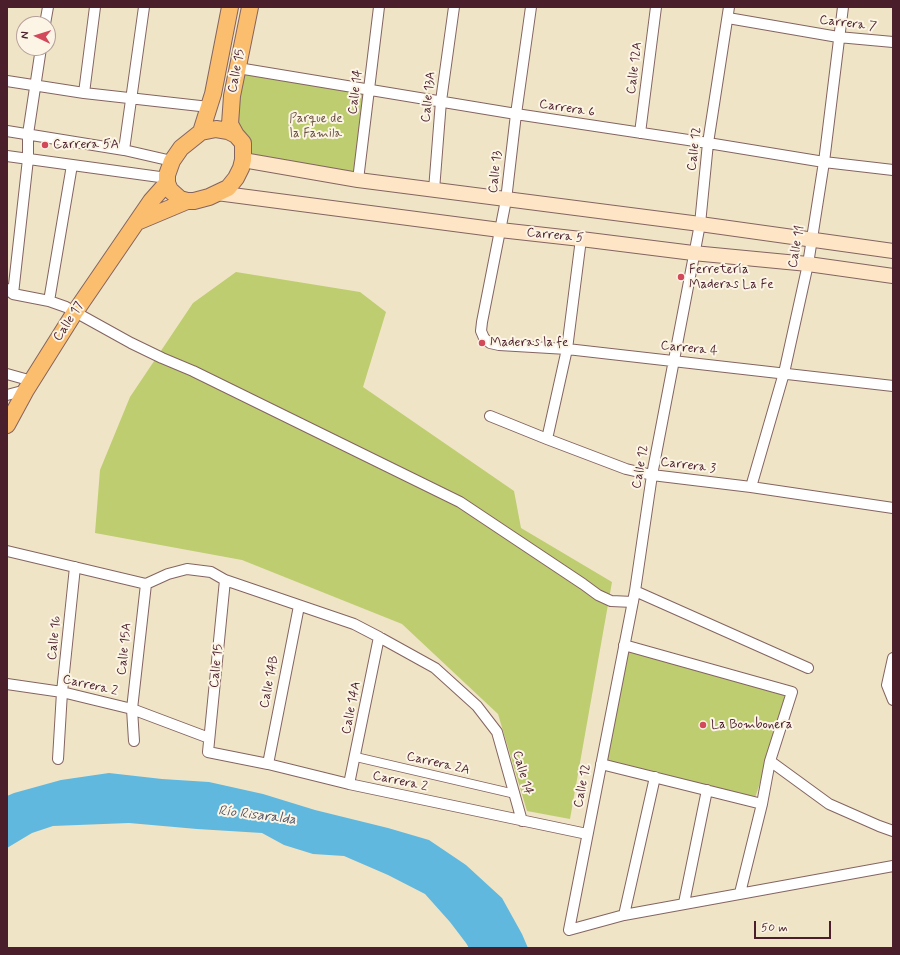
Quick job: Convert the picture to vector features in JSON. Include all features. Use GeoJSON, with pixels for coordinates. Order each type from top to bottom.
{"type":"FeatureCollection","features":[{"type":"Feature","properties":{"kind":"main road","name":"Calle 15"},"geometry":{"type":"LineString","coordinates":[[201,132],[209,107],[230,7]]}},
{"type":"Feature","properties":{"kind":"main road","name":"Calle 15"},"geometry":{"type":"LineString","coordinates":[[236,135],[230,124],[231,110],[250,7]]}},
{"type":"Feature","properties":{"kind":"main road"},"geometry":{"type":"LineString","coordinates":[[137,222],[187,201],[201,200],[228,188],[236,178],[243,160],[243,143],[236,135],[228,131],[216,130],[201,132],[181,148],[172,161],[167,180],[170,190],[174,195],[187,201]]}},
{"type":"Feature","properties":{"kind":"main road"},"geometry":{"type":"LineString","coordinates":[[243,160],[358,180],[700,224],[812,241],[893,251]]}},
{"type":"Feature","properties":{"kind":"main road","name":"Calle 17"},"geometry":{"type":"LineString","coordinates":[[7,425],[29,385],[75,312],[167,180]]}},
{"type":"Feature","properties":{"kind":"main road","name":"Carrera 5"},"geometry":{"type":"LineString","coordinates":[[218,193],[500,230],[693,253],[808,264],[893,276]]}},
{"type":"Feature","properties":{"kind":"street"},"geometry":{"type":"LineString","coordinates":[[84,93],[95,7]]}},
{"type":"Feature","properties":{"kind":"street"},"geometry":{"type":"LineString","coordinates":[[124,150],[144,7]]}},
{"type":"Feature","properties":{"kind":"street","name":"Calle 14"},"geometry":{"type":"LineString","coordinates":[[358,180],[379,7]]}},
{"type":"Feature","properties":{"kind":"street","name":"Calle 13A"},"geometry":{"type":"LineString","coordinates":[[434,190],[441,102],[454,7]]}},
{"type":"Feature","properties":{"kind":"street","name":"Calle 13"},"geometry":{"type":"LineString","coordinates":[[484,338],[481,331],[482,322],[506,200],[531,7]]}},
{"type":"Feature","properties":{"kind":"street","name":"Calle 12A"},"geometry":{"type":"LineString","coordinates":[[640,133],[656,7]]}},
{"type":"Feature","properties":{"kind":"street","name":"Calle 12"},"geometry":{"type":"LineString","coordinates":[[624,915],[569,930],[633,602],[652,475],[693,253],[700,224],[708,142],[729,7]]}},
{"type":"Feature","properties":{"kind":"street","name":"Calle 11"},"geometry":{"type":"LineString","coordinates":[[751,487],[784,373],[808,264],[824,162],[842,7]]}},
{"type":"Feature","properties":{"kind":"street","name":"Carrera 7"},"geometry":{"type":"LineString","coordinates":[[728,18],[838,36],[893,42]]}},
{"type":"Feature","properties":{"kind":"street"},"geometry":{"type":"LineString","coordinates":[[40,56],[28,134],[28,159],[10,292],[49,301],[75,312],[150,352],[193,371],[460,502],[584,584],[598,595],[611,600],[633,602]]}},
{"type":"Feature","properties":{"kind":"street","name":"Carrera 6"},"geometry":{"type":"LineString","coordinates":[[238,68],[441,102],[708,142],[824,162],[893,170]]}},
{"type":"Feature","properties":{"kind":"street"},"geometry":{"type":"LineString","coordinates":[[7,81],[84,93],[209,107]]}},
{"type":"Feature","properties":{"kind":"street"},"geometry":{"type":"LineString","coordinates":[[7,131],[124,150],[172,161]]}},
{"type":"Feature","properties":{"kind":"street"},"geometry":{"type":"LineString","coordinates":[[7,156],[167,180]]}},
{"type":"Feature","properties":{"kind":"street"},"geometry":{"type":"LineString","coordinates":[[49,301],[72,165]]}},
{"type":"Feature","properties":{"kind":"street"},"geometry":{"type":"LineString","coordinates":[[547,440],[567,349],[581,239]]}},
{"type":"Feature","properties":{"kind":"street","name":"Carrera 4"},"geometry":{"type":"LineString","coordinates":[[484,338],[490,343],[499,345],[567,349],[893,386]]}},
{"type":"Feature","properties":{"kind":"street"},"geometry":{"type":"LineString","coordinates":[[7,374],[29,385]]}},
{"type":"Feature","properties":{"kind":"street"},"geometry":{"type":"LineString","coordinates":[[7,395],[29,385]]}},
{"type":"Feature","properties":{"kind":"street","name":"Carrera 3"},"geometry":{"type":"LineString","coordinates":[[490,416],[547,440],[626,469],[652,475],[751,487],[893,508]]}},
{"type":"Feature","properties":{"kind":"street"},"geometry":{"type":"LineString","coordinates":[[7,551],[146,584],[168,574],[187,569],[211,572],[225,580],[354,624],[379,637]]}},
{"type":"Feature","properties":{"kind":"street","name":"Calle 16"},"geometry":{"type":"LineString","coordinates":[[58,759],[62,692],[75,567]]}},
{"type":"Feature","properties":{"kind":"street","name":"Calle 15"},"geometry":{"type":"LineString","coordinates":[[208,752],[225,580]]}},
{"type":"Feature","properties":{"kind":"street","name":"Calle 15A"},"geometry":{"type":"LineString","coordinates":[[134,741],[132,709],[146,584]]}},
{"type":"Feature","properties":{"kind":"street"},"geometry":{"type":"LineString","coordinates":[[635,591],[808,668]]}},
{"type":"Feature","properties":{"kind":"street","name":"Calle 14B"},"geometry":{"type":"LineString","coordinates":[[268,764],[298,606]]}},
{"type":"Feature","properties":{"kind":"street","name":"Calle 14"},"geometry":{"type":"LineString","coordinates":[[379,637],[435,668],[476,706],[497,732],[522,821]]}},
{"type":"Feature","properties":{"kind":"street","name":"Calle 14A"},"geometry":{"type":"LineString","coordinates":[[349,784],[356,757],[379,637]]}},
{"type":"Feature","properties":{"kind":"street"},"geometry":{"type":"LineString","coordinates":[[624,646],[792,692],[770,761],[762,804],[740,893]]}},
{"type":"Feature","properties":{"kind":"street"},"geometry":{"type":"LineString","coordinates":[[893,658],[886,685],[893,700]]}},
{"type":"Feature","properties":{"kind":"street","name":"Carrera 2"},"geometry":{"type":"LineString","coordinates":[[7,684],[62,692],[132,709],[209,738]]}},
{"type":"Feature","properties":{"kind":"street","name":"Carrera 2"},"geometry":{"type":"LineString","coordinates":[[208,752],[268,764],[349,784],[587,834]]}},
{"type":"Feature","properties":{"kind":"street","name":"Carrera 2A"},"geometry":{"type":"LineString","coordinates":[[356,757],[515,794]]}},
{"type":"Feature","properties":{"kind":"street"},"geometry":{"type":"LineString","coordinates":[[770,761],[829,804],[893,831]]}},
{"type":"Feature","properties":{"kind":"street"},"geometry":{"type":"LineString","coordinates":[[601,764],[762,804]]}},
{"type":"Feature","properties":{"kind":"street"},"geometry":{"type":"LineString","coordinates":[[655,777],[624,915],[893,866]]}},
{"type":"Feature","properties":{"kind":"street"},"geometry":{"type":"LineString","coordinates":[[684,903],[707,790]]}},
{"type":"Feature","properties":{"kind":"green space","name":"Parque de la Famila"},"geometry":{"type":"Polygon","coordinates":[[[238,68],[369,90],[358,180],[243,160],[231,110],[238,68]]]}},
{"type":"Feature","properties":{"kind":"green space"},"geometry":{"type":"Polygon","coordinates":[[[236,272],[360,292],[386,312],[363,387],[514,491],[521,528],[612,582],[570,819],[527,811],[498,714],[402,624],[242,560],[95,533],[100,470],[130,397],[193,303],[236,272]]]}},
{"type":"Feature","properties":{"kind":"green space"},"geometry":{"type":"Polygon","coordinates":[[[625,648],[789,694],[755,798],[606,760],[625,648]]]}},
{"type":"Feature","properties":{"kind":"water","name":"Río Risaralda"},"geometry":{"type":"Polygon","coordinates":[[[109,773],[162,779],[209,782],[263,794],[315,810],[429,840],[466,865],[502,898],[528,948],[469,948],[450,922],[425,894],[388,875],[344,856],[313,854],[284,845],[262,833],[129,823],[53,826],[32,833],[7,848],[7,796],[61,780],[109,773]]]}},
{"type":"Feature","properties":{"kind":"place","name":"Carrera 5A"},"geometry":{"type":"Point","coordinates":[45,145]}},
{"type":"Feature","properties":{"kind":"place","name":"Ferretería Maderas La Fe"},"geometry":{"type":"Point","coordinates":[681,277]}},
{"type":"Feature","properties":{"kind":"place","name":"Maderas la fe"},"geometry":{"type":"Point","coordinates":[482,343]}},
{"type":"Feature","properties":{"kind":"place","name":"La Bombonera"},"geometry":{"type":"Point","coordinates":[703,725]}}]}
